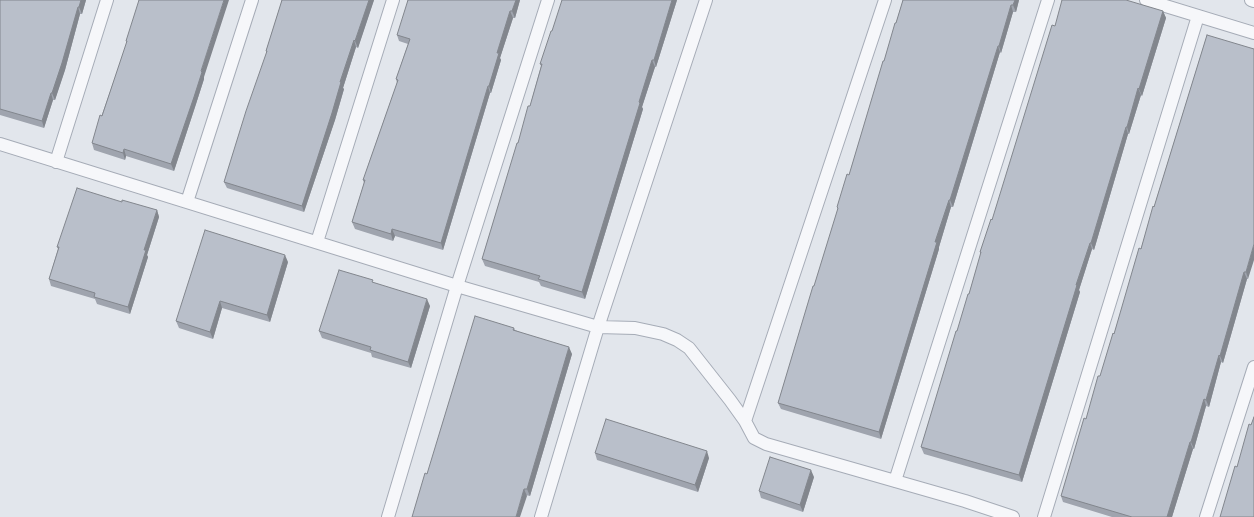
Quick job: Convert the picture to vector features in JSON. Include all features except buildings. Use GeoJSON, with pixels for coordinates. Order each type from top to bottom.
{"type":"FeatureCollection","features":[{"type":"Feature","properties":{"kind":"lane"},"geometry":{"type":"LineString","coordinates":[[56,162],[107,0]]}},
{"type":"Feature","properties":{"kind":"lane"},"geometry":{"type":"LineString","coordinates":[[187,202],[252,0]]}},
{"type":"Feature","properties":{"kind":"lane"},"geometry":{"type":"LineString","coordinates":[[317,242],[392,0]]}},
{"type":"Feature","properties":{"kind":"lane"},"geometry":{"type":"LineString","coordinates":[[388,517],[457,286],[548,0]]}},
{"type":"Feature","properties":{"kind":"lane"},"geometry":{"type":"LineString","coordinates":[[541,517],[598,327],[706,0]]}},
{"type":"Feature","properties":{"kind":"lane"},"geometry":{"type":"LineString","coordinates":[[745,421],[885,0]]}},
{"type":"Feature","properties":{"kind":"lane"},"geometry":{"type":"LineString","coordinates":[[895,481],[1048,0]]}},
{"type":"Feature","properties":{"kind":"lane"},"geometry":{"type":"LineString","coordinates":[[1146,0],[1254,33]]}},
{"type":"Feature","properties":{"kind":"lane"},"geometry":{"type":"LineString","coordinates":[[1044,517],[1198,16]]}},
{"type":"Feature","properties":{"kind":"lane"},"geometry":{"type":"LineString","coordinates":[[0,144],[457,286],[598,327],[635,328],[663,334],[677,340],[689,348],[698,358],[745,421],[754,438],[766,444],[1013,517]]}},
{"type":"Feature","properties":{"kind":"lane"},"geometry":{"type":"LineString","coordinates":[[1206,517],[1254,367]]}}]}
